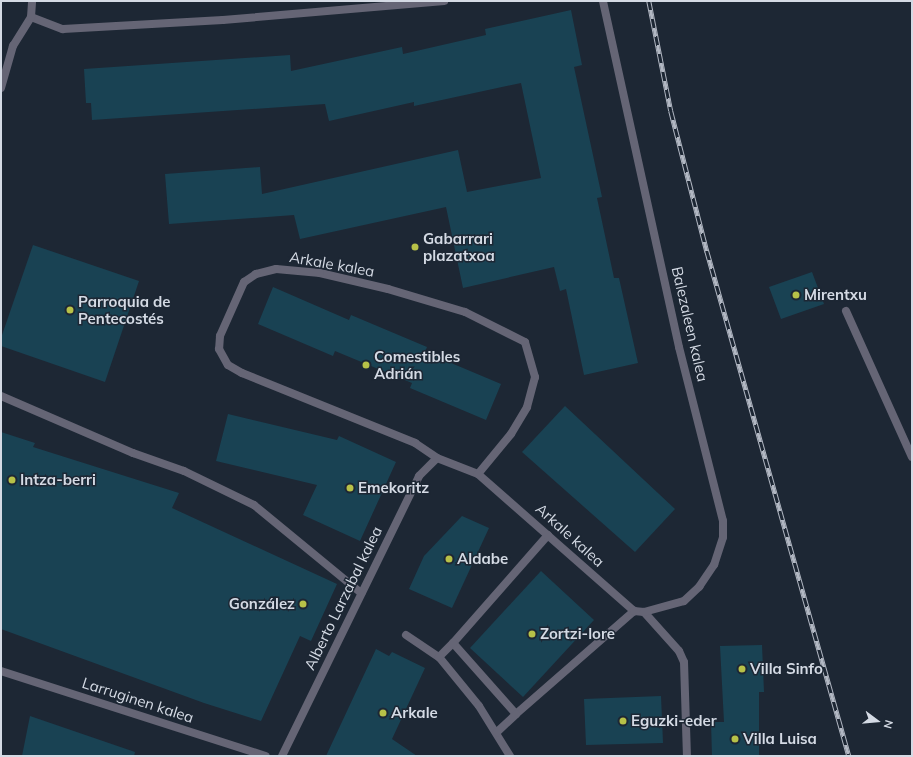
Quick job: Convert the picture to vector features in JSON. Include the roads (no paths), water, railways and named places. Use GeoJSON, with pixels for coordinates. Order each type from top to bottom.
{"type":"FeatureCollection","features":[{"type":"Feature","properties":{"kind":"street"},"geometry":{"type":"LineString","coordinates":[[1,88],[13,46],[31,17],[32,1]]}},
{"type":"Feature","properties":{"kind":"street"},"geometry":{"type":"LineString","coordinates":[[31,17],[63,29],[223,20],[444,1]]}},
{"type":"Feature","properties":{"kind":"street","name":"Balezaleen kalea"},"geometry":{"type":"LineString","coordinates":[[603,1],[679,347],[723,521],[723,537],[714,565],[699,587],[684,601],[644,612]]}},
{"type":"Feature","properties":{"kind":"street","name":"Arkale kalea"},"geometry":{"type":"LineString","coordinates":[[478,474],[511,434],[527,407],[535,377],[525,342],[465,312],[388,289],[320,273],[276,269],[256,274],[244,282],[220,336],[219,348],[228,365],[242,373],[415,443],[437,458],[478,474],[634,611]]}},
{"type":"Feature","properties":{"kind":"street"},"geometry":{"type":"LineString","coordinates":[[846,311],[912,457]]}},
{"type":"Feature","properties":{"kind":"street"},"geometry":{"type":"LineString","coordinates":[[1,396],[133,453],[184,471],[254,505],[361,593]]}},
{"type":"Feature","properties":{"kind":"street","name":"Alberto Larzabal kalea"},"geometry":{"type":"LineString","coordinates":[[282,756],[419,476],[437,458]]}},
{"type":"Feature","properties":{"kind":"street"},"geometry":{"type":"LineString","coordinates":[[439,657],[548,535]]}},
{"type":"Feature","properties":{"kind":"street"},"geometry":{"type":"LineString","coordinates":[[497,732],[634,611],[644,612],[679,651],[684,662],[687,756]]}},
{"type":"Feature","properties":{"kind":"street"},"geometry":{"type":"LineString","coordinates":[[406,635],[439,657],[497,732],[510,756]]}},
{"type":"Feature","properties":{"kind":"street"},"geometry":{"type":"LineString","coordinates":[[453,643],[516,714]]}},
{"type":"Feature","properties":{"kind":"street","name":"Larruginen kalea"},"geometry":{"type":"LineString","coordinates":[[1,671],[266,756]]}},
{"type":"Feature","properties":{"kind":"railway"},"geometry":{"type":"LineString","coordinates":[[649,1],[671,111],[707,251],[849,756]]}},
{"type":"Feature","properties":{"kind":"place","name":"Gabarrari plazatxoa"},"geometry":{"type":"Point","coordinates":[415,247]}},
{"type":"Feature","properties":{"kind":"place","name":"Mirentxu"},"geometry":{"type":"Point","coordinates":[796,295]}},
{"type":"Feature","properties":{"kind":"place","name":"Parroquia de Pentecostés"},"geometry":{"type":"Point","coordinates":[70,310]}},
{"type":"Feature","properties":{"kind":"place","name":"Comestibles Adrián"},"geometry":{"type":"Point","coordinates":[366,365]}},
{"type":"Feature","properties":{"kind":"place","name":"Intza-berri"},"geometry":{"type":"Point","coordinates":[12,480]}},
{"type":"Feature","properties":{"kind":"place","name":"Emekoritz"},"geometry":{"type":"Point","coordinates":[350,488]}},
{"type":"Feature","properties":{"kind":"place","name":"Aldabe"},"geometry":{"type":"Point","coordinates":[449,559]}},
{"type":"Feature","properties":{"kind":"place","name":"González"},"geometry":{"type":"Point","coordinates":[303,604]}},
{"type":"Feature","properties":{"kind":"place","name":"Zortzi-lore"},"geometry":{"type":"Point","coordinates":[532,634]}},
{"type":"Feature","properties":{"kind":"place","name":"Villa Sinfo"},"geometry":{"type":"Point","coordinates":[742,669]}},
{"type":"Feature","properties":{"kind":"place","name":"Arkale"},"geometry":{"type":"Point","coordinates":[383,713]}},
{"type":"Feature","properties":{"kind":"place","name":"Eguzki-eder"},"geometry":{"type":"Point","coordinates":[623,721]}},
{"type":"Feature","properties":{"kind":"place","name":"Villa Luisa"},"geometry":{"type":"Point","coordinates":[735,739]}}]}
